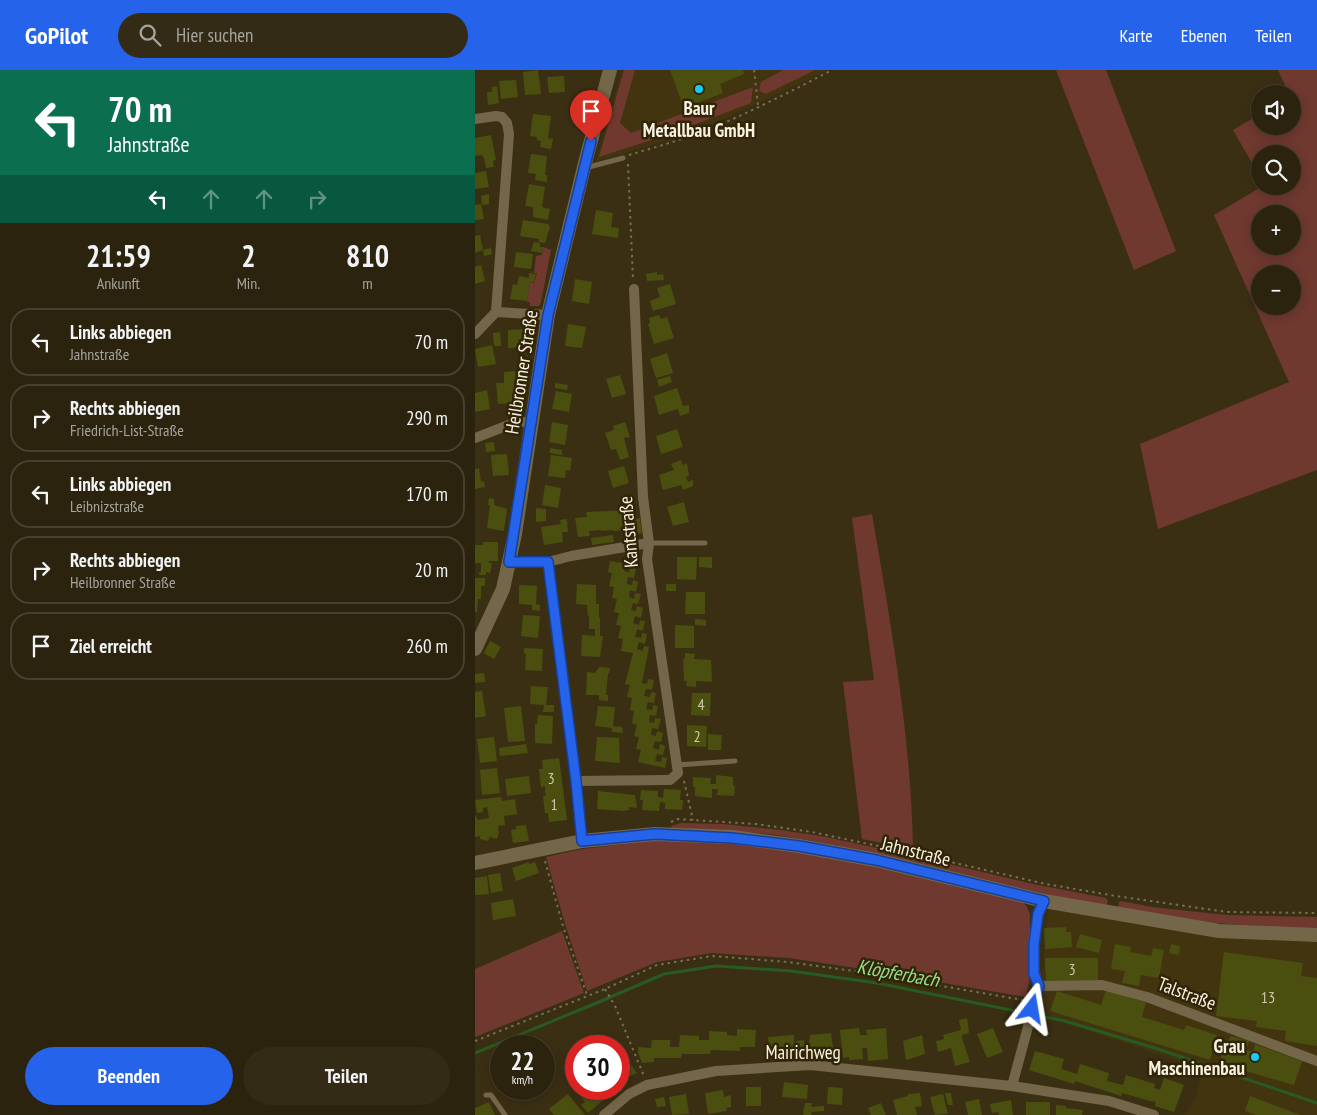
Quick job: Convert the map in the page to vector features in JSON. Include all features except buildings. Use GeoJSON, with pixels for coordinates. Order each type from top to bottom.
{"type":"FeatureCollection","features":[{"type":"Feature","properties":{"kind":"street","name":"Heilbronner Straße"},"geometry":{"type":"LineString","coordinates":[[475,649],[503,589],[532,424],[548,315],[584,168],[611,70]]}},
{"type":"Feature","properties":{"kind":"street"},"geometry":{"type":"LineString","coordinates":[[475,119],[496,116],[502,118],[507,123],[509,134],[496,312],[475,334]]}},
{"type":"Feature","properties":{"kind":"street","name":"Kantstraße"},"geometry":{"type":"LineString","coordinates":[[634,289],[643,497],[649,543],[647,559],[678,769]]}},
{"type":"Feature","properties":{"kind":"street"},"geometry":{"type":"LineString","coordinates":[[496,312],[548,315]]}},
{"type":"Feature","properties":{"kind":"street"},"geometry":{"type":"LineString","coordinates":[[475,438],[519,421],[532,424]]}},
{"type":"Feature","properties":{"kind":"street"},"geometry":{"type":"LineString","coordinates":[[509,562],[548,562],[571,556],[649,543]]}},
{"type":"Feature","properties":{"kind":"street"},"geometry":{"type":"LineString","coordinates":[[548,562],[582,841]]}},
{"type":"Feature","properties":{"kind":"street"},"geometry":{"type":"LineString","coordinates":[[576,781],[670,780],[678,769]]}},
{"type":"Feature","properties":{"kind":"street","name":"Jahnstraße"},"geometry":{"type":"LineString","coordinates":[[475,863],[582,841],[655,834],[732,838],[799,846],[876,860],[1044,901],[1219,931],[1317,935]]}},
{"type":"Feature","properties":{"kind":"street"},"geometry":{"type":"LineString","coordinates":[[1012,1086],[1039,986],[1034,974],[1034,944],[1038,914],[1044,901]]}},
{"type":"Feature","properties":{"kind":"street","name":"Talstraße"},"geometry":{"type":"LineString","coordinates":[[1039,986],[1102,985],[1147,996],[1203,1014],[1317,1061]]}},
{"type":"Feature","properties":{"kind":"street","name":"Mairichweg"},"geometry":{"type":"LineString","coordinates":[[604,1115],[629,1094],[647,1085],[716,1071],[810,1065],[1012,1086],[1109,1101],[1154,1115]]}},
{"type":"Feature","properties":{"kind":"lane"},"geometry":{"type":"LineString","coordinates":[[584,168],[625,157]]}},
{"type":"Feature","properties":{"kind":"lane"},"geometry":{"type":"LineString","coordinates":[[649,543],[705,543]]}},
{"type":"Feature","properties":{"kind":"lane"},"geometry":{"type":"LineString","coordinates":[[678,769],[735,761]]}},
{"type":"Feature","properties":{"kind":"lane"},"geometry":{"type":"LineString","coordinates":[[486,1095],[491,1095],[505,1115]]}},
{"type":"Feature","properties":{"kind":"path"},"geometry":{"type":"LineString","coordinates":[[754,70],[759,106]]}},
{"type":"Feature","properties":{"kind":"path"},"geometry":{"type":"LineString","coordinates":[[634,289],[631,273],[625,157],[717,126],[832,70]]}},
{"type":"Feature","properties":{"kind":"path"},"geometry":{"type":"LineString","coordinates":[[678,769],[683,780],[693,820]]}},
{"type":"Feature","properties":{"kind":"path"},"geometry":{"type":"LineString","coordinates":[[655,834],[677,819],[756,824],[812,832],[1046,884],[1116,896],[1227,912],[1317,913]]}},
{"type":"Feature","properties":{"kind":"path"},"geometry":{"type":"LineString","coordinates":[[542,849],[562,923],[587,995]]}},
{"type":"Feature","properties":{"kind":"path"},"geometry":{"type":"LineString","coordinates":[[475,1040],[605,989],[657,965],[712,956],[788,962],[854,971],[1033,1006]]}},
{"type":"Feature","properties":{"kind":"path"},"geometry":{"type":"LineString","coordinates":[[605,989],[615,1006],[647,1085]]}},
{"type":"Feature","properties":{"kind":"shaded area"},"geometry":{"type":"Polygon","coordinates":[[[622,70],[829,70],[717,122],[596,162],[622,70]]]}},
{"type":"Feature","properties":{"kind":"shaded area"},"geometry":{"type":"Polygon","coordinates":[[[624,70],[635,70],[620,123],[631,133],[753,87],[751,103],[667,135],[599,157],[624,70]]]}},
{"type":"Feature","properties":{"kind":"shaded area"},"geometry":{"type":"Polygon","coordinates":[[[783,70],[815,70],[766,94],[759,91],[761,82],[783,70]]]}},
{"type":"Feature","properties":{"kind":"shaded area"},"geometry":{"type":"Polygon","coordinates":[[[1056,70],[1106,70],[1176,251],[1134,270],[1056,70]]]}},
{"type":"Feature","properties":{"kind":"shaded area"},"geometry":{"type":"Polygon","coordinates":[[[1278,70],[1317,70],[1317,470],[1158,529],[1140,444],[1289,382],[1259,315],[1301,315],[1301,265],[1251,265],[1251,297],[1214,215],[1251,193],[1251,195],[1301,195],[1301,145],[1251,145],[1251,161],[1233,130],[1251,119],[1251,135],[1301,135],[1301,85],[1285,85],[1278,70]]]}},
{"type":"Feature","properties":{"kind":"shaded area"},"geometry":{"type":"Polygon","coordinates":[[[543,247],[551,250],[541,302],[539,306],[530,306],[530,302],[527,302],[530,282],[534,283],[537,273],[534,273],[536,256],[542,255],[543,247]]]}},
{"type":"Feature","properties":{"kind":"shaded area"},"geometry":{"type":"Polygon","coordinates":[[[872,514],[899,681],[908,765],[913,849],[862,839],[843,682],[874,680],[852,518],[872,514]]]}},
{"type":"Feature","properties":{"kind":"shaded area"},"geometry":{"type":"Polygon","coordinates":[[[681,823],[723,824],[821,836],[1033,884],[1106,898],[1108,901],[1104,908],[863,851],[782,836],[672,828],[671,826],[681,823]]]}},
{"type":"Feature","properties":{"kind":"shaded area"},"geometry":{"type":"Polygon","coordinates":[[[678,838],[795,851],[871,865],[1022,901],[1030,915],[1029,983],[1026,997],[789,958],[712,953],[657,962],[587,991],[546,857],[582,849],[678,838]]]}},
{"type":"Feature","properties":{"kind":"shaded area"},"geometry":{"type":"Polygon","coordinates":[[[1121,901],[1152,907],[1226,915],[1317,917],[1317,930],[1200,922],[1118,908],[1121,901]]]}},
{"type":"Feature","properties":{"kind":"shaded area"},"geometry":{"type":"Polygon","coordinates":[[[1048,909],[1223,937],[1317,941],[1317,1115],[1184,1115],[1195,1100],[1203,1069],[1034,1013],[1042,982],[1048,909]]]}},
{"type":"Feature","properties":{"kind":"shaded area"},"geometry":{"type":"Polygon","coordinates":[[[562,931],[584,993],[475,1037],[475,969],[562,931]]]}},
{"type":"Feature","properties":{"kind":"waterway","name":"Klöpferbach"},"geometry":{"type":"LineString","coordinates":[[475,1053],[664,974],[716,966],[791,971],[877,983],[1065,1021],[1158,1049],[1317,1103]]}},
{"type":"Feature","properties":{"kind":"place","name":"Baur Metallbau GmbH"},"geometry":{"type":"Point","coordinates":[699,89]}},
{"type":"Feature","properties":{"kind":"place","name":"Grau Maschinenbau"},"geometry":{"type":"Point","coordinates":[1255,1057]}},
{"type":"Feature","properties":{"kind":"route"},"geometry":{"type":"LineString","coordinates":[[591,141],[548,315],[529,447],[509,562],[548,562],[582,841],[655,834],[732,838],[799,846],[876,860],[1044,901],[1038,914],[1034,944],[1034,974],[1039,986],[1032,1009]]}}]}
